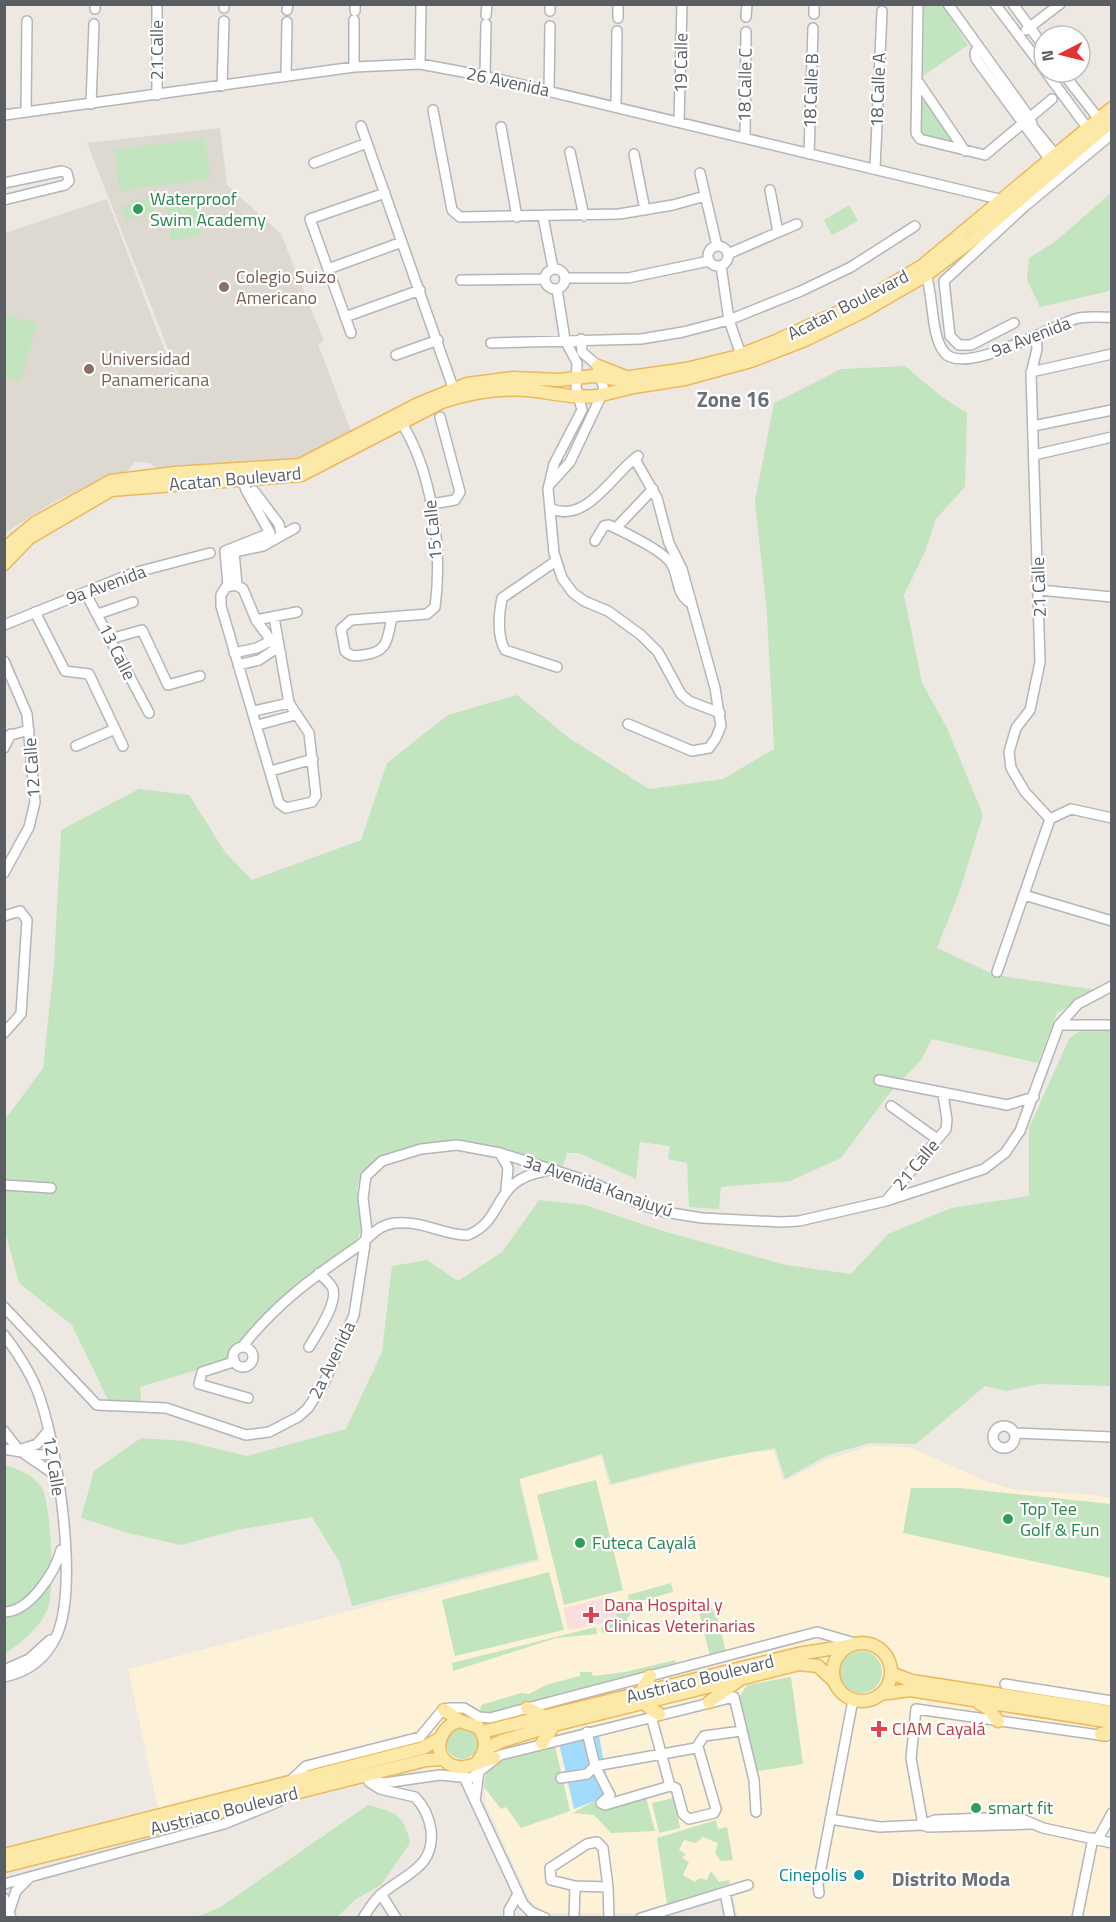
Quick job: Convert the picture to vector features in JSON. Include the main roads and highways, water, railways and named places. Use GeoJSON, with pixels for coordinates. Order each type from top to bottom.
{"type":"FeatureCollection","features":[{"type":"Feature","properties":{"kind":"main road","name":"Acatan Boulevard"},"geometry":{"type":"LineString","coordinates":[[5,548],[35,523],[111,481],[175,473],[243,478],[288,478],[310,472],[399,419],[480,381],[577,377],[600,372],[627,377],[686,369],[741,355],[836,315],[924,271],[1003,200],[1091,133],[1107,125],[1112,108]]}},
{"type":"Feature","properties":{"kind":"main road","name":"Acatan Boulevard"},"geometry":{"type":"LineString","coordinates":[[455,393],[513,389],[579,396],[602,394],[685,380],[751,361],[836,325],[970,242],[1056,161]]}},
{"type":"Feature","properties":{"kind":"main road","name":"Acatan Boulevard"},"geometry":{"type":"LineString","coordinates":[[4,564],[29,538],[111,490],[243,478]]}},
{"type":"Feature","properties":{"kind":"main road"},"geometry":{"type":"LineString","coordinates":[[881,1694],[886,1688],[891,1673],[884,1652],[868,1643],[852,1645],[836,1659],[833,1670],[835,1682],[845,1696],[853,1700],[868,1700],[881,1694],[910,1690],[1112,1722]]}},
{"type":"Feature","properties":{"kind":"main road","name":"Austriaco Boulevard"},"geometry":{"type":"LineString","coordinates":[[482,1732],[550,1721],[798,1654],[852,1645]]}},
{"type":"Feature","properties":{"kind":"main road","name":"Austriaco Boulevard"},"geometry":{"type":"LineString","coordinates":[[641,1698],[799,1664],[810,1664],[826,1671],[835,1682]]}},
{"type":"Feature","properties":{"kind":"main road"},"geometry":{"type":"LineString","coordinates":[[891,1673],[912,1681],[1107,1712]]}},
{"type":"Feature","properties":{"kind":"main road"},"geometry":{"type":"LineString","coordinates":[[650,1676],[641,1698],[655,1715]]}},
{"type":"Feature","properties":{"kind":"main road"},"geometry":{"type":"LineString","coordinates":[[709,1702],[741,1678]]}},
{"type":"Feature","properties":{"kind":"main road"},"geometry":{"type":"LineString","coordinates":[[988,1694],[1005,1683]]}},
{"type":"Feature","properties":{"kind":"main road"},"geometry":{"type":"LineString","coordinates":[[970,1699],[988,1709],[998,1721]]}},
{"type":"Feature","properties":{"kind":"main road"},"geometry":{"type":"LineString","coordinates":[[527,1708],[550,1721],[542,1743]]}},
{"type":"Feature","properties":{"kind":"main road"},"geometry":{"type":"LineString","coordinates":[[444,1710],[460,1721],[472,1723],[482,1732],[485,1749],[478,1767]]}},
{"type":"Feature","properties":{"kind":"main road"},"geometry":{"type":"LineString","coordinates":[[460,1721],[444,1729],[439,1739],[439,1749],[444,1759],[457,1767],[478,1767],[494,1758]]}},
{"type":"Feature","properties":{"kind":"main road","name":"Austriaco Boulevard"},"geometry":{"type":"LineString","coordinates":[[485,1749],[550,1721]]}},
{"type":"Feature","properties":{"kind":"main road","name":"Austriaco Boulevard"},"geometry":{"type":"LineString","coordinates":[[4,1855],[423,1748],[439,1739]]}},
{"type":"Feature","properties":{"kind":"main road","name":"Austriaco Boulevard"},"geometry":{"type":"LineString","coordinates":[[4,1866],[426,1760],[444,1759]]}},
{"type":"Feature","properties":{"kind":"water"},"geometry":{"type":"Polygon","coordinates":[[[599,1735],[610,1795],[574,1809],[559,1743],[599,1735]]]}},
{"type":"Feature","properties":{"kind":"place","name":"Waterproof Swim Academy"},"geometry":{"type":"Point","coordinates":[138,209]}},
{"type":"Feature","properties":{"kind":"place","name":"Colegio Suizo Americano"},"geometry":{"type":"Point","coordinates":[224,287]}},
{"type":"Feature","properties":{"kind":"place","name":"Universidad Panamericana"},"geometry":{"type":"Point","coordinates":[89,369]}},
{"type":"Feature","properties":{"kind":"place","name":"Top Tee Golf & Fun"},"geometry":{"type":"Point","coordinates":[1008,1519]}},
{"type":"Feature","properties":{"kind":"place","name":"Futeca Cayalá"},"geometry":{"type":"Point","coordinates":[580,1543]}},
{"type":"Feature","properties":{"kind":"place","name":"Dana Hospital y Clinicas Veterinarias"},"geometry":{"type":"Point","coordinates":[591,1615]}},
{"type":"Feature","properties":{"kind":"place","name":"CIAM Cayalá"},"geometry":{"type":"Point","coordinates":[879,1729]}},
{"type":"Feature","properties":{"kind":"place","name":"smart fit"},"geometry":{"type":"Point","coordinates":[976,1808]}},
{"type":"Feature","properties":{"kind":"place","name":"Cinepolis"},"geometry":{"type":"Point","coordinates":[859,1875]}},
{"type":"Feature","properties":{"kind":"district","name":"Zone 16"},"geometry":{"type":"Point","coordinates":[733,400]}},
{"type":"Feature","properties":{"kind":"district","name":"Distrito Moda"},"geometry":{"type":"Point","coordinates":[951,1879]}}]}
